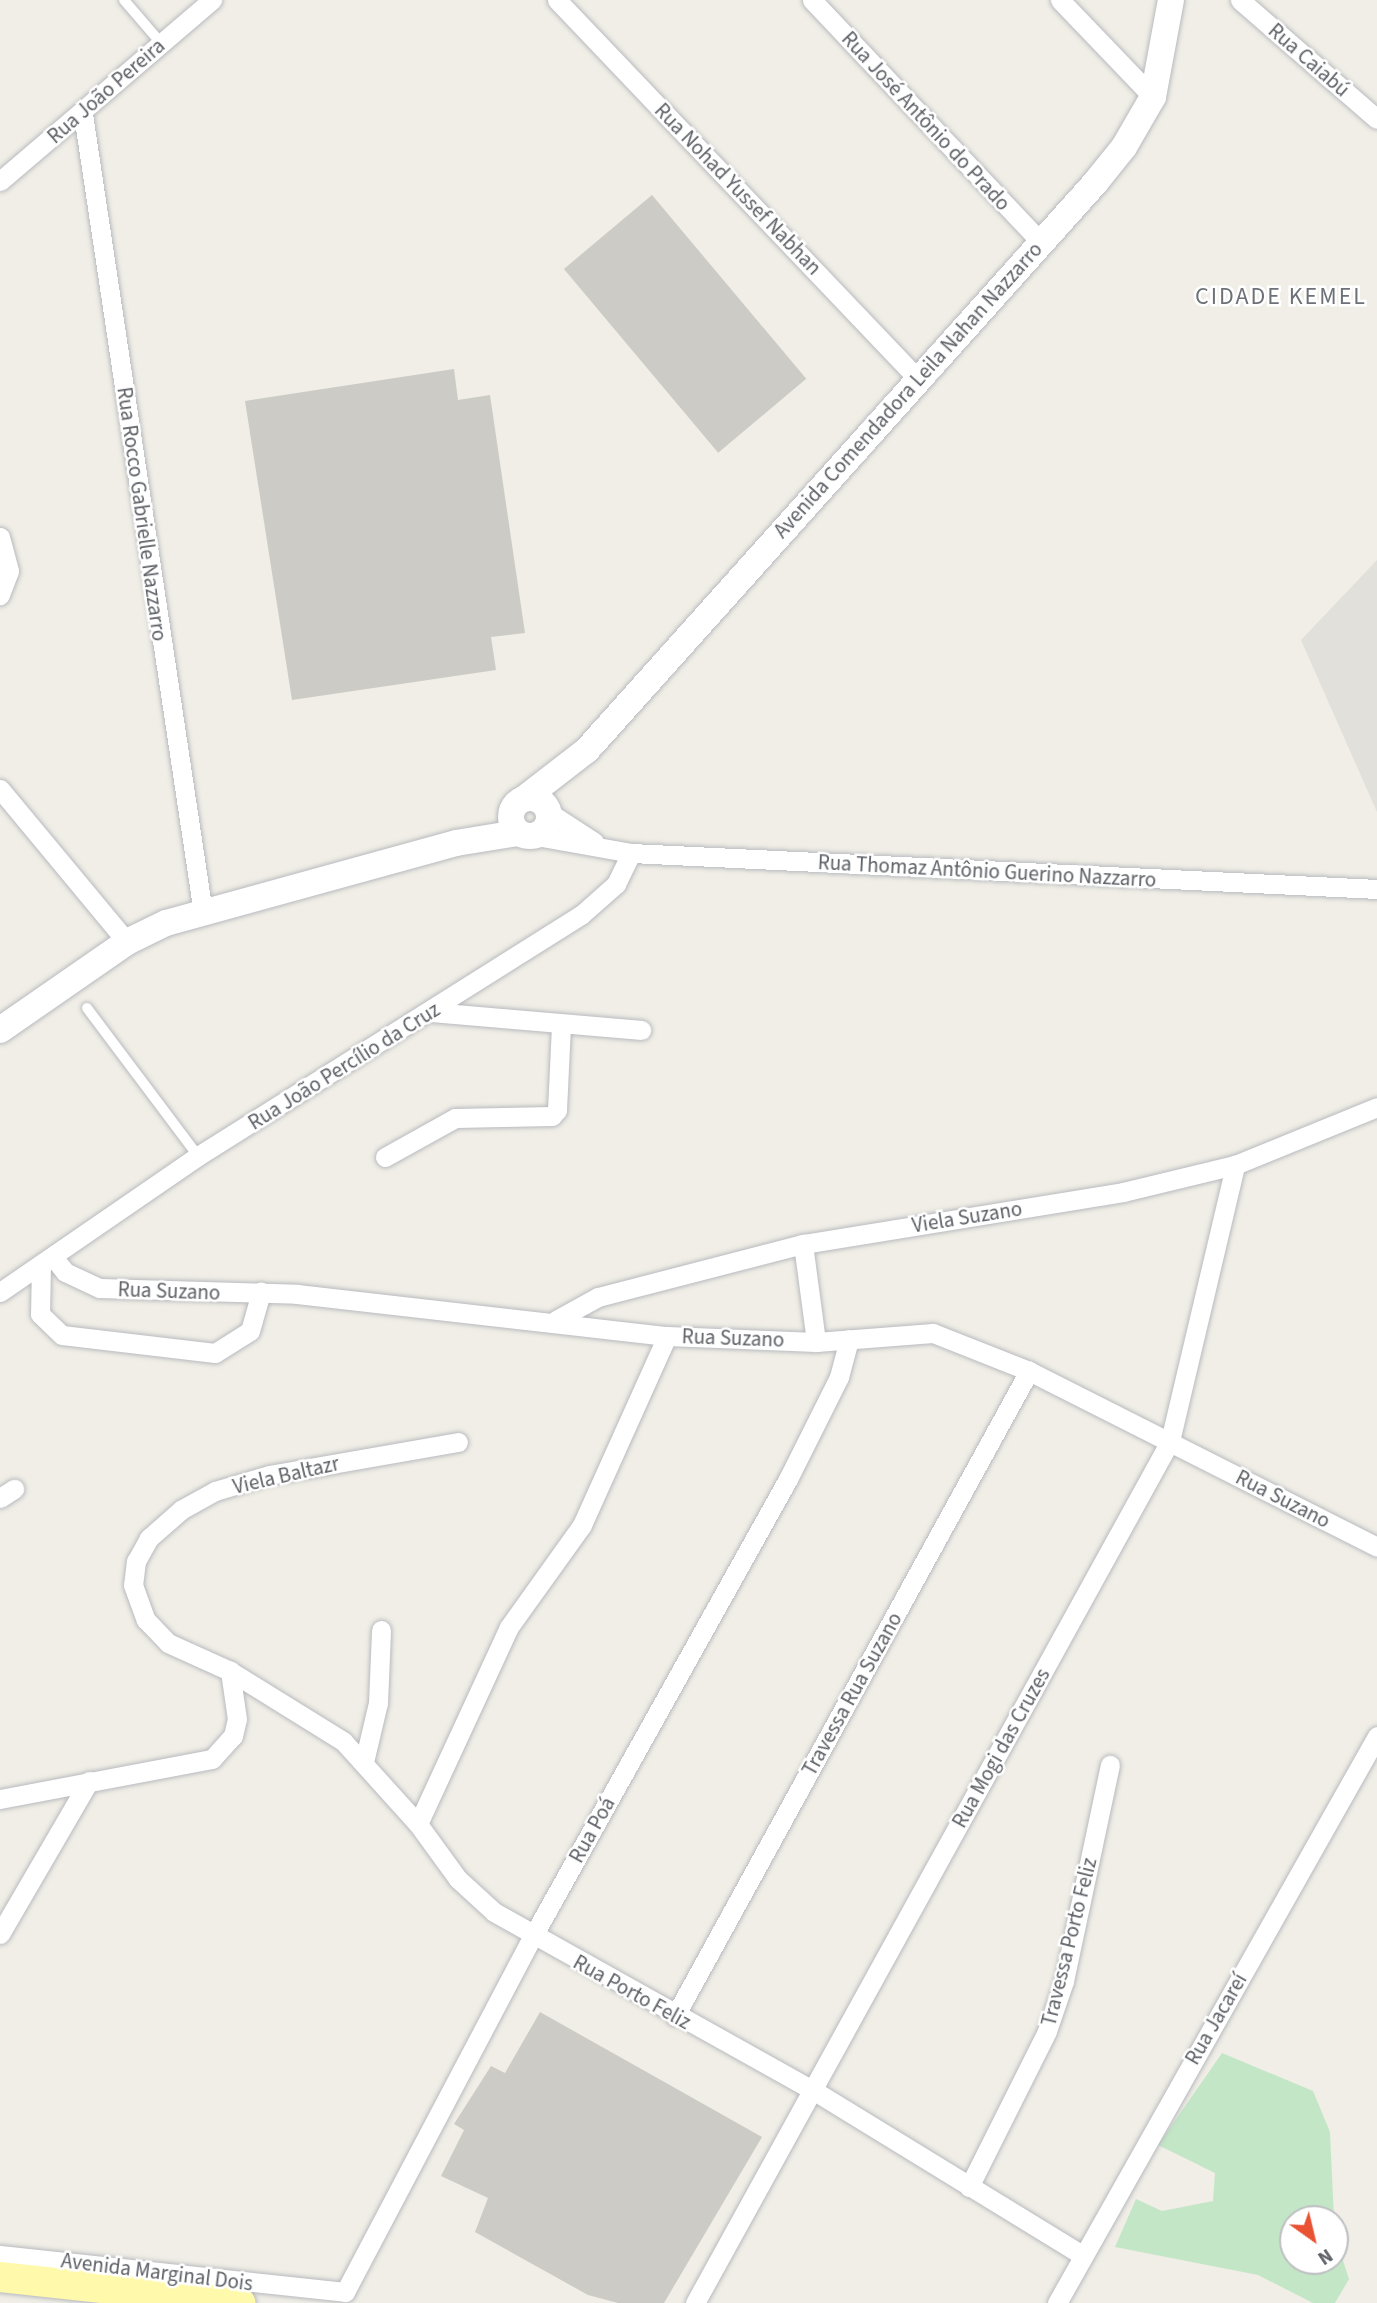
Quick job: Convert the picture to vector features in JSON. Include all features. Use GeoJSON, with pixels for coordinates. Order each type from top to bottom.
{"type":"FeatureCollection","features":[{"type":"Feature","properties":{"kind":"main road","name":"Avenida Comendadora Leila Nahan Nazzarro"},"geometry":{"type":"LineString","coordinates":[[456,843],[534,806],[587,750],[1124,147],[1153,97],[1171,0]]}},
{"type":"Feature","properties":{"kind":"main road"},"geometry":{"type":"LineString","coordinates":[[527,834],[511,824],[534,806]]}},
{"type":"Feature","properties":{"kind":"main road","name":"Avenida Comendadora Leila Nahan Nazzarro"},"geometry":{"type":"LineString","coordinates":[[1,1027],[127,943],[166,923],[456,843],[527,834]]}},
{"type":"Feature","properties":{"kind":"main road"},"geometry":{"type":"LineString","coordinates":[[0,2277],[242,2303]]}},
{"type":"Feature","properties":{"kind":"street","name":"Rua João Pereira"},"geometry":{"type":"LineString","coordinates":[[0,181],[83,114],[212,0]]}},
{"type":"Feature","properties":{"kind":"street","name":"Rua Nohad Yussef Nabhan"},"geometry":{"type":"LineString","coordinates":[[557,0],[918,379]]}},
{"type":"Feature","properties":{"kind":"street","name":"Rua José Antônio do Prado"},"geometry":{"type":"LineString","coordinates":[[812,0],[1040,241]]}},
{"type":"Feature","properties":{"kind":"street"},"geometry":{"type":"LineString","coordinates":[[1060,0],[1153,97]]}},
{"type":"Feature","properties":{"kind":"street","name":"Rua Caiabú"},"geometry":{"type":"LineString","coordinates":[[1240,0],[1377,119]]}},
{"type":"Feature","properties":{"kind":"street","name":"Rua Rocco Gabrielle Nazzarro"},"geometry":{"type":"LineString","coordinates":[[83,114],[204,913]]}},
{"type":"Feature","properties":{"kind":"street"},"geometry":{"type":"LineString","coordinates":[[0,537],[9,571],[0,595]]}},
{"type":"Feature","properties":{"kind":"street"},"geometry":{"type":"LineString","coordinates":[[0,789],[127,943]]}},
{"type":"Feature","properties":{"kind":"street","name":"Rua Thomaz Antônio Guerino Nazzarro"},"geometry":{"type":"LineString","coordinates":[[534,806],[598,844]]}},
{"type":"Feature","properties":{"kind":"street","name":"Rua Thomaz Antônio Guerino Nazzarro"},"geometry":{"type":"LineString","coordinates":[[527,834],[598,844],[631,853],[1377,889]]}},
{"type":"Feature","properties":{"kind":"street","name":"Rua João Percílio da Cruz"},"geometry":{"type":"LineString","coordinates":[[0,1292],[198,1156],[432,1012],[602,900],[616,884],[631,853]]}},
{"type":"Feature","properties":{"kind":"street"},"geometry":{"type":"LineString","coordinates":[[432,1012],[640,1030]]}},
{"type":"Feature","properties":{"kind":"street"},"geometry":{"type":"LineString","coordinates":[[385,1157],[455,1118],[552,1116],[557,1110],[561,1024]]}},
{"type":"Feature","properties":{"kind":"street","name":"Viela Suzano"},"geometry":{"type":"LineString","coordinates":[[556,1320],[598,1297],[803,1244],[1123,1192],[1235,1165],[1377,1107]]}},
{"type":"Feature","properties":{"kind":"street","name":"Rua Mogi das Cruzes"},"geometry":{"type":"LineString","coordinates":[[695,2303],[1170,1441],[1235,1165]]}},
{"type":"Feature","properties":{"kind":"street"},"geometry":{"type":"LineString","coordinates":[[803,1244],[816,1342]]}},
{"type":"Feature","properties":{"kind":"street"},"geometry":{"type":"LineString","coordinates":[[47,1261],[40,1314],[62,1335],[215,1353],[250,1331],[261,1292]]}},
{"type":"Feature","properties":{"kind":"street","name":"Rua Suzano"},"geometry":{"type":"LineString","coordinates":[[47,1261],[100,1288],[261,1292],[434,1312],[556,1320],[667,1336],[816,1342],[933,1333],[1029,1371],[1377,1547]]}},
{"type":"Feature","properties":{"kind":"street"},"geometry":{"type":"LineString","coordinates":[[418,1824],[509,1627],[582,1525],[667,1336]]}},
{"type":"Feature","properties":{"kind":"street","name":"Rua Poá"},"geometry":{"type":"LineString","coordinates":[[313,2290],[343,2297],[533,1936],[788,1479],[838,1377],[849,1339]]}},
{"type":"Feature","properties":{"kind":"street","name":"Travessa Rua Suzano"},"geometry":{"type":"LineString","coordinates":[[675,2016],[1029,1371]]}},
{"type":"Feature","properties":{"kind":"street","name":"Viela Baltazr"},"geometry":{"type":"LineString","coordinates":[[230,1671],[168,1643],[146,1620],[133,1585],[136,1561],[149,1538],[181,1510],[215,1491],[269,1475],[458,1442]]}},
{"type":"Feature","properties":{"kind":"street"},"geometry":{"type":"LineString","coordinates":[[364,1762],[379,1703],[382,1630]]}},
{"type":"Feature","properties":{"kind":"street"},"geometry":{"type":"LineString","coordinates":[[0,1799],[212,1759],[233,1736],[237,1719],[230,1671]]}},
{"type":"Feature","properties":{"kind":"street","name":"Rua Porto Feliz"},"geometry":{"type":"LineString","coordinates":[[230,1671],[343,1741],[418,1824],[471,1894],[533,1936],[813,2090],[1082,2255]]}},
{"type":"Feature","properties":{"kind":"street","name":"Rua Jacareí"},"geometry":{"type":"LineString","coordinates":[[1057,2303],[1377,1736]]}},
{"type":"Feature","properties":{"kind":"street","name":"Travessa Porto Feliz"},"geometry":{"type":"LineString","coordinates":[[969,2187],[1047,2031],[1064,1981],[1110,1765]]}},
{"type":"Feature","properties":{"kind":"street"},"geometry":{"type":"LineString","coordinates":[[0,1934],[89,1782]]}},
{"type":"Feature","properties":{"kind":"street","name":"Avenida Marginal Dois"},"geometry":{"type":"LineString","coordinates":[[0,2255],[313,2290]]}},
{"type":"Feature","properties":{"kind":"lane"},"geometry":{"type":"LineString","coordinates":[[124,0],[161,43]]}},
{"type":"Feature","properties":{"kind":"lane"},"geometry":{"type":"LineString","coordinates":[[87,1008],[198,1156]]}},
{"type":"Feature","properties":{"kind":"shaded area"},"geometry":{"type":"Polygon","coordinates":[[[1377,560],[1377,812],[1301,640],[1377,560]]]}},
{"type":"Feature","properties":{"kind":"green space"},"geometry":{"type":"Polygon","coordinates":[[[1222,2053],[1313,2091],[1330,2132],[1333,2205],[1279,2205],[1279,2275],[1348,2275],[1349,2279],[1335,2303],[1313,2303],[1258,2275],[1115,2247],[1136,2199],[1162,2211],[1213,2201],[1215,2173],[1158,2145],[1222,2053]]]}},
{"type":"Feature","properties":{"kind":"building"},"geometry":{"type":"Polygon","coordinates":[[[652,195],[806,379],[718,453],[564,269],[652,195]]]}},
{"type":"Feature","properties":{"kind":"building"},"geometry":{"type":"Polygon","coordinates":[[[454,369],[458,400],[490,395],[525,633],[491,637],[496,670],[292,700],[245,401],[454,369]]]}},
{"type":"Feature","properties":{"kind":"building"},"geometry":{"type":"Polygon","coordinates":[[[540,2012],[762,2137],[664,2303],[618,2303],[588,2295],[475,2232],[488,2198],[441,2176],[464,2130],[454,2124],[491,2066],[505,2073],[540,2012]]]}},
{"type":"Feature","properties":{"kind":"district","name":"CIDADE KEMEL"},"geometry":{"type":"Point","coordinates":[1281,297]}}]}
